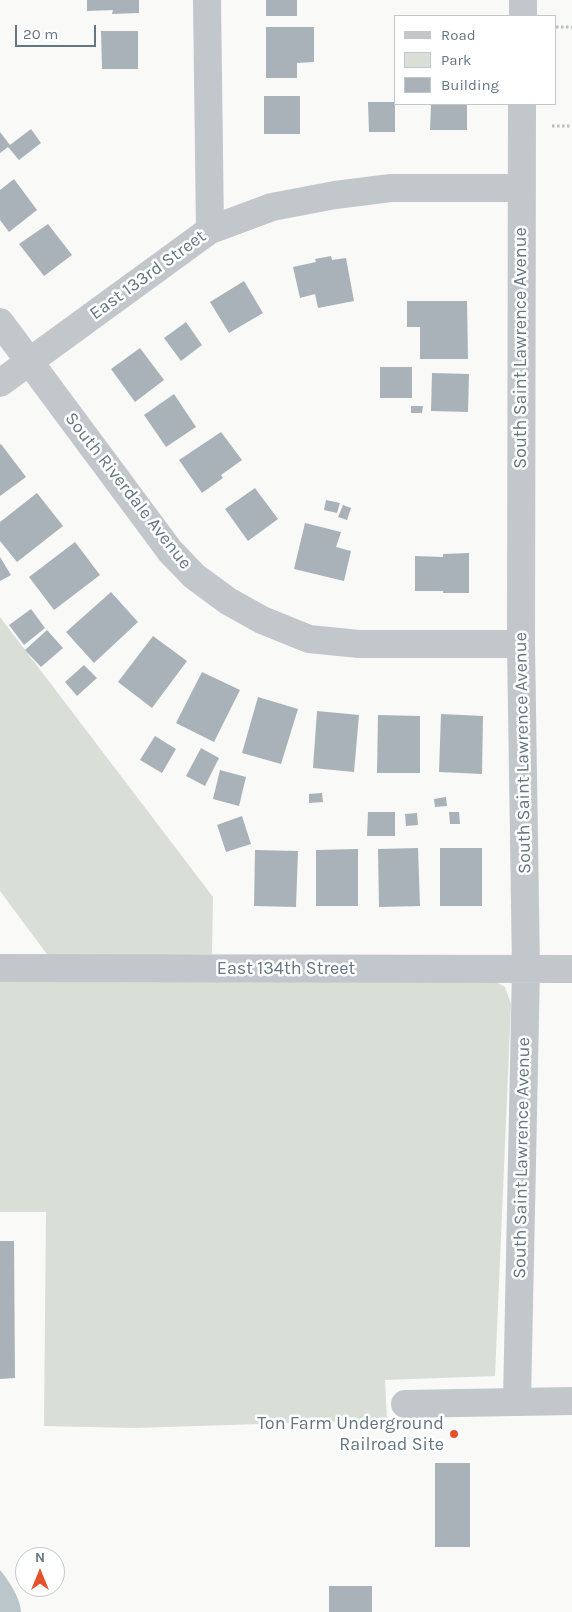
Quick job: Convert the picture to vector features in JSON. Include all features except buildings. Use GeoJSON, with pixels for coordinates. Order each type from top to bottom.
{"type":"FeatureCollection","features":[{"type":"Feature","properties":{"kind":"street"},"geometry":{"type":"LineString","coordinates":[[207,0],[210,230]]}},
{"type":"Feature","properties":{"kind":"street"},"geometry":{"type":"LineString","coordinates":[[523,0],[523,15]]}},
{"type":"Feature","properties":{"kind":"street","name":"South Saint Lawrence Avenue"},"geometry":{"type":"LineString","coordinates":[[517,1402],[526,969],[521,644],[522,105]]}},
{"type":"Feature","properties":{"kind":"street","name":"East 133rd Street"},"geometry":{"type":"LineString","coordinates":[[0,384],[210,230],[272,207],[335,194],[391,188],[521,188]]}},
{"type":"Feature","properties":{"kind":"street","name":"South Riverdale Avenue"},"geometry":{"type":"LineString","coordinates":[[0,322],[170,551],[194,576],[228,601],[262,620],[309,639],[359,644],[521,644]]}},
{"type":"Feature","properties":{"kind":"street","name":"East 134th Street"},"geometry":{"type":"LineString","coordinates":[[0,968],[572,969]]}},
{"type":"Feature","properties":{"kind":"street"},"geometry":{"type":"LineString","coordinates":[[405,1404],[572,1401]]}},
{"type":"Feature","properties":{"kind":"path"},"geometry":{"type":"LineString","coordinates":[[557,27],[572,27]]}},
{"type":"Feature","properties":{"kind":"path"},"geometry":{"type":"LineString","coordinates":[[552,126],[572,126]]}},
{"type":"Feature","properties":{"kind":"green space"},"geometry":{"type":"Polygon","coordinates":[[[0,617],[213,897],[212,954],[49,957],[0,891],[0,617]]]}},
{"type":"Feature","properties":{"kind":"green space"},"geometry":{"type":"Polygon","coordinates":[[[0,976],[490,978],[505,987],[511,1004],[495,1376],[385,1380],[387,1420],[134,1428],[44,1426],[46,1212],[0,1212],[0,976]]]}},
{"type":"Feature","properties":{"kind":"shaded area"},"geometry":{"type":"Polygon","coordinates":[[[0,1570],[15,1593],[21,1612],[0,1612],[0,1570]]]}},
{"type":"Feature","properties":{"kind":"place","name":"Ton Farm Underground Railroad Site"},"geometry":{"type":"Point","coordinates":[454,1434]}}]}
